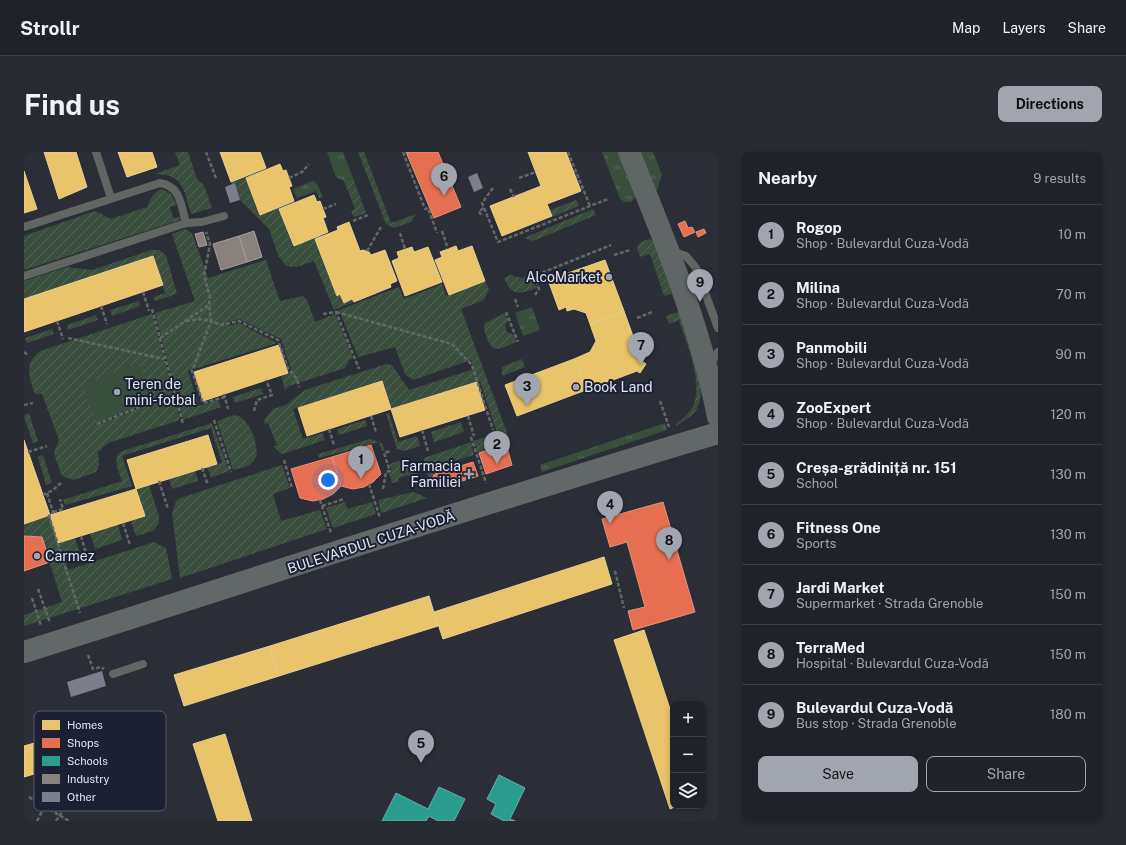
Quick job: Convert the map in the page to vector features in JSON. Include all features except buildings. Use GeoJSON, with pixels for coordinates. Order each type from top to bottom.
{"type":"FeatureCollection","features":[{"type":"Feature","properties":{"kind":"highway"},"geometry":{"type":"LineString","coordinates":[[629,152],[694,321],[713,360],[718,417]]}},
{"type":"Feature","properties":{"kind":"main road","name":"BULEVARDUL CUZA-VODĂ"},"geometry":{"type":"LineString","coordinates":[[24,652],[180,604],[558,481],[718,433]]}},
{"type":"Feature","properties":{"kind":"lane"},"geometry":{"type":"LineString","coordinates":[[96,152],[111,198]]}},
{"type":"Feature","properties":{"kind":"lane"},"geometry":{"type":"LineString","coordinates":[[24,228],[153,184],[166,184],[176,190],[186,223]]}},
{"type":"Feature","properties":{"kind":"lane"},"geometry":{"type":"LineString","coordinates":[[24,276],[186,223],[202,222],[224,216]]}},
{"type":"Feature","properties":{"kind":"lane"},"geometry":{"type":"LineString","coordinates":[[667,250],[686,256],[696,268],[718,328]]}},
{"type":"Feature","properties":{"kind":"lane"},"geometry":{"type":"LineString","coordinates":[[113,674],[143,664]]}},
{"type":"Feature","properties":{"kind":"path"},"geometry":{"type":"LineString","coordinates":[[206,152],[216,178]]}},
{"type":"Feature","properties":{"kind":"path"},"geometry":{"type":"LineString","coordinates":[[403,152],[425,209],[428,208],[437,233]]}},
{"type":"Feature","properties":{"kind":"path"},"geometry":{"type":"LineString","coordinates":[[568,152],[590,206]]}},
{"type":"Feature","properties":{"kind":"path"},"geometry":{"type":"LineString","coordinates":[[289,178],[302,172],[309,164]]}},
{"type":"Feature","properties":{"kind":"path"},"geometry":{"type":"LineString","coordinates":[[519,178],[536,172]]}},
{"type":"Feature","properties":{"kind":"path"},"geometry":{"type":"LineString","coordinates":[[493,188],[482,203],[498,242],[608,198]]}},
{"type":"Feature","properties":{"kind":"path"},"geometry":{"type":"LineString","coordinates":[[510,189],[514,196]]}},
{"type":"Feature","properties":{"kind":"path"},"geometry":{"type":"LineString","coordinates":[[323,209],[336,204]]}},
{"type":"Feature","properties":{"kind":"path"},"geometry":{"type":"LineString","coordinates":[[481,215],[479,211],[484,208]]}},
{"type":"Feature","properties":{"kind":"path"},"geometry":{"type":"LineString","coordinates":[[353,221],[368,215]]}},
{"type":"Feature","properties":{"kind":"path"},"geometry":{"type":"LineString","coordinates":[[202,222],[210,244],[204,276],[210,297],[209,305],[211,321],[192,371],[203,403],[224,395],[228,409]]}},
{"type":"Feature","properties":{"kind":"path"},"geometry":{"type":"LineString","coordinates":[[367,251],[381,227]]}},
{"type":"Feature","properties":{"kind":"path"},"geometry":{"type":"LineString","coordinates":[[442,231],[448,249]]}},
{"type":"Feature","properties":{"kind":"path"},"geometry":{"type":"LineString","coordinates":[[400,233],[406,249]]}},
{"type":"Feature","properties":{"kind":"path"},"geometry":{"type":"LineString","coordinates":[[535,295],[539,289],[534,276],[611,245]]}},
{"type":"Feature","properties":{"kind":"path"},"geometry":{"type":"LineString","coordinates":[[614,255],[630,250]]}},
{"type":"Feature","properties":{"kind":"path"},"geometry":{"type":"LineString","coordinates":[[143,292],[149,310]]}},
{"type":"Feature","properties":{"kind":"path"},"geometry":{"type":"LineString","coordinates":[[515,299],[518,308]]}},
{"type":"Feature","properties":{"kind":"path"},"geometry":{"type":"LineString","coordinates":[[160,338],[209,305]]}},
{"type":"Feature","properties":{"kind":"path"},"geometry":{"type":"LineString","coordinates":[[101,306],[107,324]]}},
{"type":"Feature","properties":{"kind":"path"},"geometry":{"type":"LineString","coordinates":[[152,309],[164,359],[183,424]]}},
{"type":"Feature","properties":{"kind":"path"},"geometry":{"type":"LineString","coordinates":[[336,312],[358,369]]}},
{"type":"Feature","properties":{"kind":"path"},"geometry":{"type":"LineString","coordinates":[[323,314],[336,312],[452,344],[472,365],[493,430]]}},
{"type":"Feature","properties":{"kind":"path"},"geometry":{"type":"LineString","coordinates":[[506,312],[518,342]]}},
{"type":"Feature","properties":{"kind":"path"},"geometry":{"type":"LineString","coordinates":[[637,318],[652,312]]}},
{"type":"Feature","properties":{"kind":"path"},"geometry":{"type":"LineString","coordinates":[[186,321],[200,319],[221,325],[239,321],[278,340],[288,368],[297,379],[299,387]]}},
{"type":"Feature","properties":{"kind":"path"},"geometry":{"type":"LineString","coordinates":[[57,320],[63,339]]}},
{"type":"Feature","properties":{"kind":"path"},"geometry":{"type":"LineString","coordinates":[[68,338],[164,359]]}},
{"type":"Feature","properties":{"kind":"path"},"geometry":{"type":"LineString","coordinates":[[24,352],[28,355]]}},
{"type":"Feature","properties":{"kind":"path"},"geometry":{"type":"LineString","coordinates":[[254,411],[257,400],[272,395],[266,380]]}},
{"type":"Feature","properties":{"kind":"path"},"geometry":{"type":"LineString","coordinates":[[660,401],[669,427]]}},
{"type":"Feature","properties":{"kind":"path"},"geometry":{"type":"LineString","coordinates":[[97,424],[150,402],[177,403]]}},
{"type":"Feature","properties":{"kind":"path"},"geometry":{"type":"LineString","coordinates":[[24,405],[33,403]]}},
{"type":"Feature","properties":{"kind":"path"},"geometry":{"type":"LineString","coordinates":[[371,416],[376,432]]}},
{"type":"Feature","properties":{"kind":"path"},"geometry":{"type":"LineString","coordinates":[[468,416],[472,436],[486,484]]}},
{"type":"Feature","properties":{"kind":"path"},"geometry":{"type":"LineString","coordinates":[[214,420],[231,472]]}},
{"type":"Feature","properties":{"kind":"path"},"geometry":{"type":"LineString","coordinates":[[329,429],[334,445]]}},
{"type":"Feature","properties":{"kind":"path"},"geometry":{"type":"LineString","coordinates":[[422,430],[428,451]]}},
{"type":"Feature","properties":{"kind":"path"},"geometry":{"type":"LineString","coordinates":[[28,452],[47,446]]}},
{"type":"Feature","properties":{"kind":"path"},"geometry":{"type":"LineString","coordinates":[[383,489],[386,472],[390,471],[384,453],[390,452]]}},
{"type":"Feature","properties":{"kind":"path"},"geometry":{"type":"LineString","coordinates":[[284,460],[292,488]]}},
{"type":"Feature","properties":{"kind":"path"},"geometry":{"type":"LineString","coordinates":[[202,468],[208,485]]}},
{"type":"Feature","properties":{"kind":"path"},"geometry":{"type":"LineString","coordinates":[[159,481],[168,509]]}},
{"type":"Feature","properties":{"kind":"path"},"geometry":{"type":"LineString","coordinates":[[43,495],[62,482]]}},
{"type":"Feature","properties":{"kind":"path"},"geometry":{"type":"LineString","coordinates":[[369,484],[380,518]]}},
{"type":"Feature","properties":{"kind":"path"},"geometry":{"type":"LineString","coordinates":[[47,493],[53,512]]}},
{"type":"Feature","properties":{"kind":"path"},"geometry":{"type":"LineString","coordinates":[[60,499],[63,508],[53,512],[49,516],[80,613]]}},
{"type":"Feature","properties":{"kind":"path"},"geometry":{"type":"LineString","coordinates":[[322,506],[344,499]]}},
{"type":"Feature","properties":{"kind":"path"},"geometry":{"type":"LineString","coordinates":[[320,500],[331,534]]}},
{"type":"Feature","properties":{"kind":"path"},"geometry":{"type":"LineString","coordinates":[[123,523],[130,545]]}},
{"type":"Feature","properties":{"kind":"path"},"geometry":{"type":"LineString","coordinates":[[81,536],[87,557]]}},
{"type":"Feature","properties":{"kind":"path"},"geometry":{"type":"LineString","coordinates":[[615,571],[624,608]]}},
{"type":"Feature","properties":{"kind":"path"},"geometry":{"type":"LineString","coordinates":[[38,589],[50,623]]}},
{"type":"Feature","properties":{"kind":"path"},"geometry":{"type":"LineString","coordinates":[[32,598],[41,626]]}},
{"type":"Feature","properties":{"kind":"path"},"geometry":{"type":"LineString","coordinates":[[88,654],[93,669],[101,667]]}},
{"type":"Feature","properties":{"kind":"path"},"geometry":{"type":"LineString","coordinates":[[29,797],[34,800]]}},
{"type":"Feature","properties":{"kind":"path"},"geometry":{"type":"LineString","coordinates":[[37,821],[42,811]]}},
{"type":"Feature","properties":{"kind":"path"},"geometry":{"type":"LineString","coordinates":[[53,811],[69,821]]}},
{"type":"Feature","properties":{"kind":"path"},"geometry":{"type":"LineString","coordinates":[[56,821],[63,811]]}},
{"type":"Feature","properties":{"kind":"green space"},"geometry":{"type":"Polygon","coordinates":[[[175,152],[188,152],[197,179],[204,185],[212,208],[191,214],[181,185],[172,177],[155,174],[180,165],[175,152]]]}},
{"type":"Feature","properties":{"kind":"green space"},"geometry":{"type":"Polygon","coordinates":[[[327,152],[343,152],[353,178],[344,181],[336,177],[327,152]]]}},
{"type":"Feature","properties":{"kind":"green space"},"geometry":{"type":"Polygon","coordinates":[[[358,152],[364,152],[391,223],[416,214],[411,222],[394,228],[386,224],[358,152]]]}},
{"type":"Feature","properties":{"kind":"green space"},"geometry":{"type":"Polygon","coordinates":[[[602,152],[618,152],[636,197],[631,202],[625,202],[620,199],[602,152]]]}},
{"type":"Feature","properties":{"kind":"green space"},"geometry":{"type":"Polygon","coordinates":[[[636,152],[653,152],[662,175],[657,190],[654,191],[636,152]]]}},
{"type":"Feature","properties":{"kind":"green space"},"geometry":{"type":"Polygon","coordinates":[[[266,168],[267,169],[246,178],[260,214],[294,201],[295,203],[279,209],[294,246],[328,232],[316,239],[337,296],[340,294],[352,299],[354,302],[334,310],[314,261],[296,267],[286,266],[278,255],[269,229],[240,200],[235,184],[232,184],[231,182],[266,168]]]}},
{"type":"Feature","properties":{"kind":"green space"},"geometry":{"type":"Polygon","coordinates":[[[353,178],[366,213],[354,217],[351,211],[355,209],[344,181],[353,178]]]}},
{"type":"Feature","properties":{"kind":"green space"},"geometry":{"type":"Polygon","coordinates":[[[313,181],[317,184],[323,197],[319,198],[316,191],[297,198],[293,189],[313,181]]]}},
{"type":"Feature","properties":{"kind":"green space"},"geometry":{"type":"Polygon","coordinates":[[[162,189],[171,194],[177,205],[170,207],[173,218],[180,217],[180,220],[24,270],[24,236],[95,211],[111,219],[147,207],[154,194],[162,189]]]}},
{"type":"Feature","properties":{"kind":"green space"},"geometry":{"type":"Polygon","coordinates":[[[576,200],[579,206],[552,217],[550,210],[576,200]]]}},
{"type":"Feature","properties":{"kind":"green space"},"geometry":{"type":"Polygon","coordinates":[[[593,209],[596,215],[533,241],[524,238],[593,209]]]}},
{"type":"Feature","properties":{"kind":"green space"},"geometry":{"type":"Polygon","coordinates":[[[185,229],[192,233],[208,278],[266,260],[280,301],[303,296],[307,300],[315,322],[335,314],[353,358],[349,360],[345,368],[289,386],[285,390],[281,375],[292,372],[281,339],[239,319],[227,322],[228,326],[239,323],[277,343],[188,371],[199,406],[218,400],[221,407],[183,420],[155,313],[195,301],[172,234],[185,229]]]}},
{"type":"Feature","properties":{"kind":"green space"},"geometry":{"type":"Polygon","coordinates":[[[649,239],[654,241],[672,294],[664,296],[650,254],[640,257],[637,247],[641,242],[649,239]]]}},
{"type":"Feature","properties":{"kind":"green space"},"geometry":{"type":"Polygon","coordinates":[[[151,250],[159,250],[166,255],[177,294],[155,301],[153,297],[165,293],[153,256],[24,299],[24,281],[67,267],[92,270],[151,250]]]}},
{"type":"Feature","properties":{"kind":"green space"},"geometry":{"type":"Polygon","coordinates":[[[510,275],[522,278],[531,275],[537,288],[526,292],[513,291],[504,278],[510,275]]]}},
{"type":"Feature","properties":{"kind":"green space"},"geometry":{"type":"Polygon","coordinates":[[[485,281],[489,289],[484,300],[461,309],[509,438],[506,444],[478,453],[474,441],[497,433],[480,381],[391,409],[382,381],[293,409],[303,439],[323,433],[325,440],[282,454],[273,446],[277,445],[268,423],[264,424],[265,419],[273,409],[286,405],[305,390],[386,364],[392,365],[409,390],[474,369],[471,360],[413,380],[405,374],[395,347],[358,357],[339,310],[399,287],[404,299],[442,284],[446,296],[485,281]]]}},
{"type":"Feature","properties":{"kind":"green space"},"geometry":{"type":"Polygon","coordinates":[[[139,301],[140,306],[112,316],[110,310],[139,301]]]}},
{"type":"Feature","properties":{"kind":"green space"},"geometry":{"type":"Polygon","coordinates":[[[532,307],[540,330],[523,336],[515,313],[532,307]]]}},
{"type":"Feature","properties":{"kind":"green space"},"geometry":{"type":"Polygon","coordinates":[[[681,311],[697,363],[701,392],[699,404],[694,413],[676,426],[676,424],[690,411],[695,402],[696,391],[694,366],[679,320],[669,324],[666,316],[681,311]]]}},
{"type":"Feature","properties":{"kind":"green space"},"geometry":{"type":"Polygon","coordinates":[[[505,313],[508,321],[505,325],[506,331],[514,335],[516,342],[499,349],[492,347],[489,344],[484,325],[485,323],[505,313]]]}},
{"type":"Feature","properties":{"kind":"green space"},"geometry":{"type":"Polygon","coordinates":[[[152,314],[175,400],[152,399],[153,401],[97,423],[98,425],[155,402],[176,404],[180,420],[108,443],[98,452],[99,465],[96,472],[74,480],[64,477],[61,474],[54,453],[59,440],[42,394],[35,394],[31,382],[29,371],[32,360],[40,351],[152,314]]]}},
{"type":"Feature","properties":{"kind":"green space"},"geometry":{"type":"Polygon","coordinates":[[[96,315],[98,320],[68,330],[67,325],[96,315]]]}},
{"type":"Feature","properties":{"kind":"green space"},"geometry":{"type":"Polygon","coordinates":[[[52,329],[54,334],[27,343],[25,338],[52,329]]]}},
{"type":"Feature","properties":{"kind":"green space"},"geometry":{"type":"Polygon","coordinates":[[[522,359],[525,367],[502,376],[502,367],[522,359]]]}},
{"type":"Feature","properties":{"kind":"green space","name":"Teren de mini-fotbal"},"geometry":{"type":"Polygon","coordinates":[[[138,363],[153,401],[97,423],[82,385],[138,363]]]}},
{"type":"Feature","properties":{"kind":"green space"},"geometry":{"type":"Polygon","coordinates":[[[261,388],[263,394],[235,403],[233,397],[261,388]]]}},
{"type":"Feature","properties":{"kind":"green space"},"geometry":{"type":"Polygon","coordinates":[[[29,413],[38,441],[33,443],[24,416],[29,413]]]}},
{"type":"Feature","properties":{"kind":"green space"},"geometry":{"type":"Polygon","coordinates":[[[389,413],[398,442],[417,436],[420,446],[404,451],[397,449],[386,414],[389,413]]]}},
{"type":"Feature","properties":{"kind":"green space"},"geometry":{"type":"Polygon","coordinates":[[[234,415],[239,416],[249,426],[255,441],[256,454],[255,459],[251,464],[246,467],[233,470],[217,421],[234,415]]]}},
{"type":"Feature","properties":{"kind":"green space"},"geometry":{"type":"Polygon","coordinates":[[[365,420],[367,426],[339,435],[337,429],[365,420]]]}},
{"type":"Feature","properties":{"kind":"green space"},"geometry":{"type":"Polygon","coordinates":[[[461,422],[464,432],[434,442],[431,432],[461,422]]]}},
{"type":"Feature","properties":{"kind":"green space"},"geometry":{"type":"Polygon","coordinates":[[[212,423],[229,471],[211,478],[207,467],[222,463],[211,428],[122,456],[132,486],[65,505],[63,500],[122,481],[116,461],[117,457],[122,451],[212,423]]]}},
{"type":"Feature","properties":{"kind":"green space"},"geometry":{"type":"Polygon","coordinates":[[[665,423],[667,430],[542,472],[540,465],[665,423]]]}},
{"type":"Feature","properties":{"kind":"green space"},"geometry":{"type":"Polygon","coordinates":[[[370,439],[379,442],[319,458],[318,454],[370,439]]]}},
{"type":"Feature","properties":{"kind":"green space"},"geometry":{"type":"Polygon","coordinates":[[[379,442],[382,443],[385,451],[382,451],[379,442]]]}},
{"type":"Feature","properties":{"kind":"green space"},"geometry":{"type":"Polygon","coordinates":[[[471,442],[474,455],[454,461],[456,468],[435,474],[433,477],[436,486],[432,487],[424,464],[424,458],[471,442]]]}},
{"type":"Feature","properties":{"kind":"green space"},"geometry":{"type":"Polygon","coordinates":[[[43,455],[52,483],[46,485],[38,457],[43,455]]]}},
{"type":"Feature","properties":{"kind":"green space"},"geometry":{"type":"Polygon","coordinates":[[[398,461],[412,466],[420,477],[413,479],[411,475],[398,478],[399,482],[392,483],[389,473],[392,472],[390,464],[398,461]]]}},
{"type":"Feature","properties":{"kind":"green space"},"geometry":{"type":"Polygon","coordinates":[[[282,465],[290,488],[273,494],[281,521],[320,510],[327,529],[180,578],[172,513],[176,501],[180,498],[282,465]]]}},
{"type":"Feature","properties":{"kind":"green space"},"geometry":{"type":"Polygon","coordinates":[[[195,470],[198,481],[172,489],[169,479],[195,470]]]}},
{"type":"Feature","properties":{"kind":"green space"},"geometry":{"type":"Polygon","coordinates":[[[149,485],[159,516],[159,523],[153,531],[136,536],[131,521],[145,516],[136,489],[149,485]]]}},
{"type":"Feature","properties":{"kind":"green space"},"geometry":{"type":"Polygon","coordinates":[[[414,492],[427,498],[381,513],[378,500],[414,492]]]}},
{"type":"Feature","properties":{"kind":"green space"},"geometry":{"type":"Polygon","coordinates":[[[345,502],[347,509],[372,502],[376,514],[333,528],[326,508],[345,502]]]}},
{"type":"Feature","properties":{"kind":"green space"},"geometry":{"type":"Polygon","coordinates":[[[50,515],[58,543],[75,538],[80,554],[65,559],[68,570],[154,542],[166,548],[172,579],[24,626],[24,615],[62,602],[42,538],[24,536],[24,524],[50,515]]]}},
{"type":"Feature","properties":{"kind":"green space"},"geometry":{"type":"Polygon","coordinates":[[[118,524],[122,540],[95,549],[90,533],[118,524]]]}},
{"type":"Feature","properties":{"kind":"place","name":"Fitness One"},"geometry":{"type":"Point","coordinates":[444,196]}},
{"type":"Feature","properties":{"kind":"place","name":"AlcoMarket"},"geometry":{"type":"Point","coordinates":[609,277]}},
{"type":"Feature","properties":{"kind":"place","name":"Bulevardul Cuza-Vodă"},"geometry":{"type":"Point","coordinates":[700,302]}},
{"type":"Feature","properties":{"kind":"place","name":"Jardi Market"},"geometry":{"type":"Point","coordinates":[641,365]}},
{"type":"Feature","properties":{"kind":"place","name":"Book Land"},"geometry":{"type":"Point","coordinates":[576,387]}},
{"type":"Feature","properties":{"kind":"place","name":"Teren de mini-fotbal"},"geometry":{"type":"Point","coordinates":[117,392]}},
{"type":"Feature","properties":{"kind":"place","name":"Panmobili"},"geometry":{"type":"Point","coordinates":[527,406]}},
{"type":"Feature","properties":{"kind":"place","name":"Milina"},"geometry":{"type":"Point","coordinates":[497,464]}},
{"type":"Feature","properties":{"kind":"place","name":"Farmacia Familiei"},"geometry":{"type":"Point","coordinates":[469,474]}},
{"type":"Feature","properties":{"kind":"place","name":"Rogop"},"geometry":{"type":"Point","coordinates":[361,479]}},
{"type":"Feature","properties":{"kind":"place","name":"ZooExpert"},"geometry":{"type":"Point","coordinates":[610,524]}},
{"type":"Feature","properties":{"kind":"place","name":"Carmez"},"geometry":{"type":"Point","coordinates":[37,556]}},
{"type":"Feature","properties":{"kind":"place","name":"TerraMed"},"geometry":{"type":"Point","coordinates":[669,560]}},
{"type":"Feature","properties":{"kind":"place","name":"Creșa-grădiniță nr. 151"},"geometry":{"type":"Point","coordinates":[421,763]}}]}
